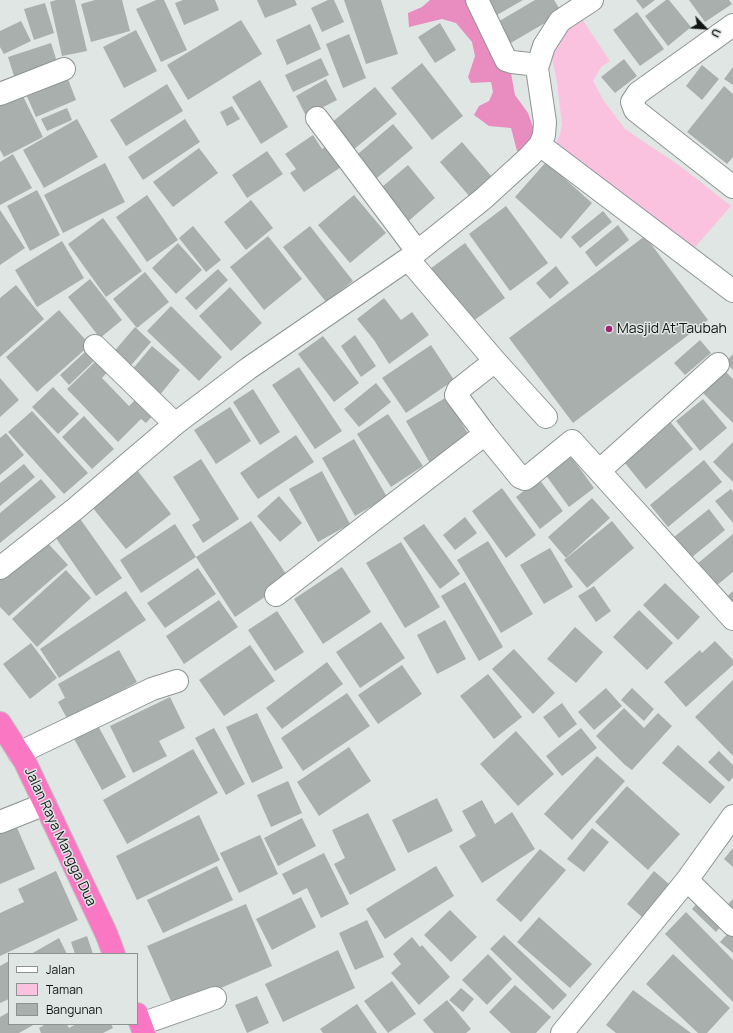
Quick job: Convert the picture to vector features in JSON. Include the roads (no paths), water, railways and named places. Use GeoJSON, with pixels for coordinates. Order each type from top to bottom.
{"type":"FeatureCollection","features":[{"type":"Feature","properties":{"kind":"highway","name":"Jalan Raya Mangga Dua"},"geometry":{"type":"LineString","coordinates":[[0,723],[19,753],[45,804],[106,933],[114,953]]}},
{"type":"Feature","properties":{"kind":"street"},"geometry":{"type":"LineString","coordinates":[[477,0],[506,60],[538,65]]}},
{"type":"Feature","properties":{"kind":"street"},"geometry":{"type":"LineString","coordinates":[[0,568],[75,509],[175,424],[249,368],[412,255],[483,199],[540,145],[544,135],[545,122],[537,68],[544,46],[560,21],[592,0]]}},
{"type":"Feature","properties":{"kind":"street"},"geometry":{"type":"LineString","coordinates":[[733,25],[638,93],[632,102],[635,110],[733,187]]}},
{"type":"Feature","properties":{"kind":"street"},"geometry":{"type":"LineString","coordinates":[[0,94],[64,69]]}},
{"type":"Feature","properties":{"kind":"street"},"geometry":{"type":"LineString","coordinates":[[317,118],[412,255],[495,361],[546,416]]}},
{"type":"Feature","properties":{"kind":"street"},"geometry":{"type":"LineString","coordinates":[[540,145],[733,291]]}},
{"type":"Feature","properties":{"kind":"street"},"geometry":{"type":"LineString","coordinates":[[95,346],[175,424]]}},
{"type":"Feature","properties":{"kind":"street"},"geometry":{"type":"LineString","coordinates":[[495,361],[458,390],[456,395],[520,477],[523,478],[529,476],[572,441],[733,619]]}},
{"type":"Feature","properties":{"kind":"street"},"geometry":{"type":"LineString","coordinates":[[599,470],[718,364]]}},
{"type":"Feature","properties":{"kind":"street"},"geometry":{"type":"LineString","coordinates":[[276,595],[485,434]]}},
{"type":"Feature","properties":{"kind":"street"},"geometry":{"type":"LineString","coordinates":[[19,753],[152,689],[177,681]]}},
{"type":"Feature","properties":{"kind":"street"},"geometry":{"type":"LineString","coordinates":[[0,822],[45,804]]}},
{"type":"Feature","properties":{"kind":"street"},"geometry":{"type":"LineString","coordinates":[[562,1033],[687,880],[733,816]]}},
{"type":"Feature","properties":{"kind":"street"},"geometry":{"type":"LineString","coordinates":[[687,880],[733,925]]}},
{"type":"Feature","properties":{"kind":"street"},"geometry":{"type":"LineString","coordinates":[[141,1023],[216,998]]}},
{"type":"Feature","properties":{"kind":"place","name":"Masjid At'Taubah"},"geometry":{"type":"Point","coordinates":[609,329]}}]}
